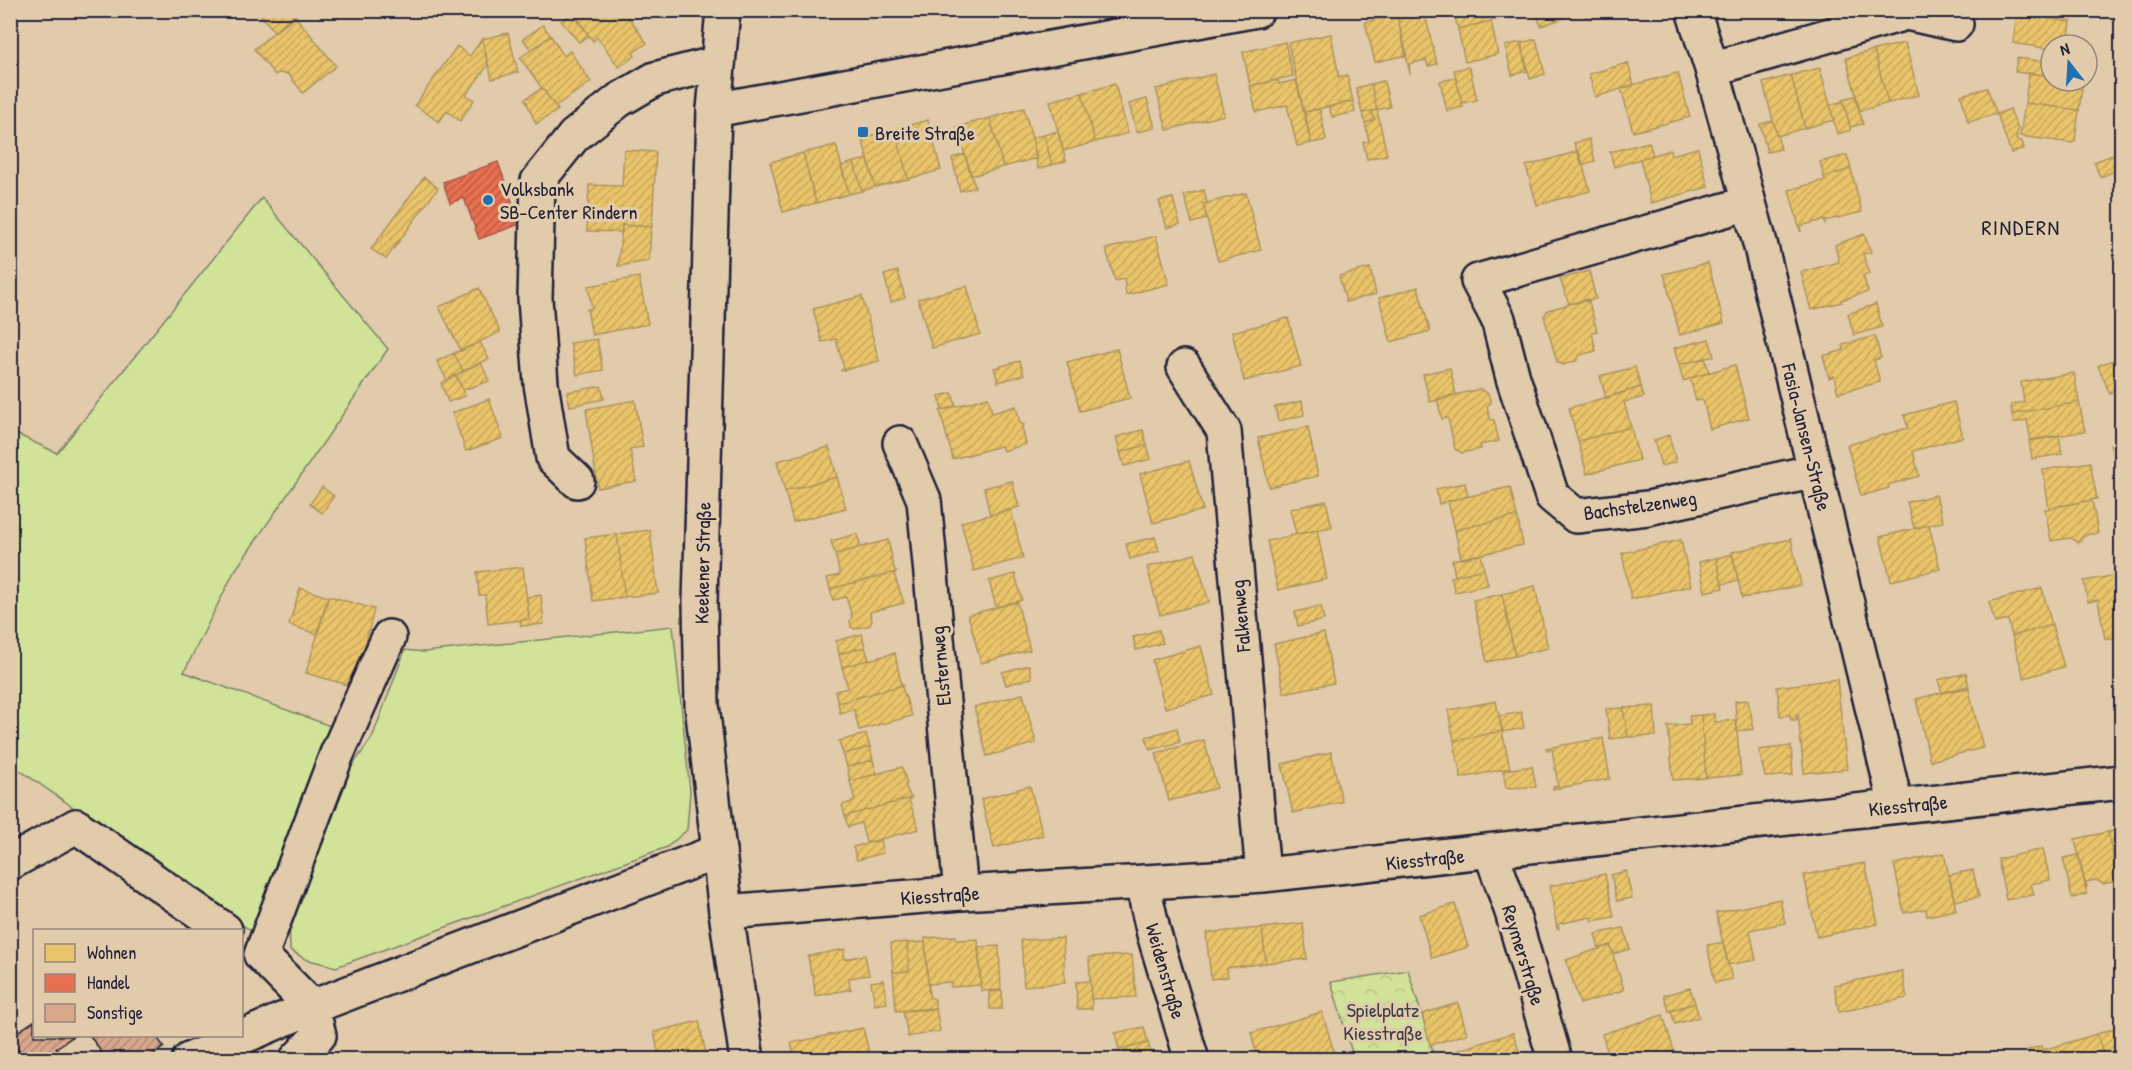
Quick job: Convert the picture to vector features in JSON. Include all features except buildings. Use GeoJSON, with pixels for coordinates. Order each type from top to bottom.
{"type":"FeatureCollection","features":[{"type":"Feature","properties":{"kind":"street","name":"Keekener Straße"},"geometry":{"type":"LineString","coordinates":[[723,10],[714,110],[700,602],[702,705],[726,912],[747,1059]]}},
{"type":"Feature","properties":{"kind":"street"},"geometry":{"type":"LineString","coordinates":[[714,110],[1257,10]]}},
{"type":"Feature","properties":{"kind":"street","name":"Fasia-Jansen-Straße"},"geometry":{"type":"LineString","coordinates":[[1694,10],[1749,203],[1896,806]]}},
{"type":"Feature","properties":{"kind":"street"},"geometry":{"type":"LineString","coordinates":[[1712,69],[1906,13],[1956,24]]}},
{"type":"Feature","properties":{"kind":"street"},"geometry":{"type":"LineString","coordinates":[[578,481],[553,458],[541,384],[536,298],[538,181],[574,136],[619,100],[655,79],[718,63]]}},
{"type":"Feature","properties":{"kind":"street","name":"Bachstelzenweg"},"geometry":{"type":"LineString","coordinates":[[1749,203],[1478,281],[1498,319],[1513,378],[1552,496],[1576,516],[1648,508],[1816,471]]}},
{"type":"Feature","properties":{"kind":"street","name":"Falkenweg"},"geometry":{"type":"LineString","coordinates":[[1184,367],[1224,431],[1263,875]]}},
{"type":"Feature","properties":{"kind":"street","name":"Elsternweg"},"geometry":{"type":"LineString","coordinates":[[900,443],[924,500],[961,893]]}},
{"type":"Feature","properties":{"kind":"street"},"geometry":{"type":"LineString","coordinates":[[296,1059],[319,1035],[312,1007],[251,948],[389,637]]}},
{"type":"Feature","properties":{"kind":"street","name":"Kiesstraße"},"geometry":{"type":"LineString","coordinates":[[726,912],[961,893],[1263,875],[2121,782]]}},
{"type":"Feature","properties":{"kind":"street"},"geometry":{"type":"LineString","coordinates":[[10,863],[76,826],[224,929]]}},
{"type":"Feature","properties":{"kind":"street"},"geometry":{"type":"LineString","coordinates":[[243,1036],[312,1007],[719,851]]}},
{"type":"Feature","properties":{"kind":"street","name":"Reymerstraße"},"geometry":{"type":"LineString","coordinates":[[1491,852],[1512,912],[1556,1059]]}},
{"type":"Feature","properties":{"kind":"street","name":"Weidenstraße"},"geometry":{"type":"LineString","coordinates":[[1142,882],[1154,934],[1192,1059]]}},
{"type":"Feature","properties":{"kind":"street"},"geometry":{"type":"LineString","coordinates":[[189,1059],[241,1037]]}},
{"type":"Feature","properties":{"kind":"green space"},"geometry":{"type":"Polygon","coordinates":[[[262,198],[388,349],[234,572],[184,672],[341,730],[253,932],[11,764],[10,431],[57,453],[262,198]]]}},
{"type":"Feature","properties":{"kind":"green space"},"geometry":{"type":"Polygon","coordinates":[[[673,626],[690,791],[687,830],[667,847],[336,967],[305,959],[290,950],[289,908],[331,796],[372,738],[405,650],[424,652],[673,626]]]}},
{"type":"Feature","properties":{"kind":"green space","name":"Spielplatz Kiesstraße"},"geometry":{"type":"Polygon","coordinates":[[[1408,970],[1435,1059],[1354,1059],[1331,982],[1408,970]]]}},
{"type":"Feature","properties":{"kind":"place","name":"Breite Straße"},"geometry":{"type":"Point","coordinates":[863,132]}},
{"type":"Feature","properties":{"kind":"place","name":"Volksbank SB-Center Rindern"},"geometry":{"type":"Point","coordinates":[488,200]}},
{"type":"Feature","properties":{"kind":"district","name":"RINDERN"},"geometry":{"type":"Point","coordinates":[2021,227]}}]}
